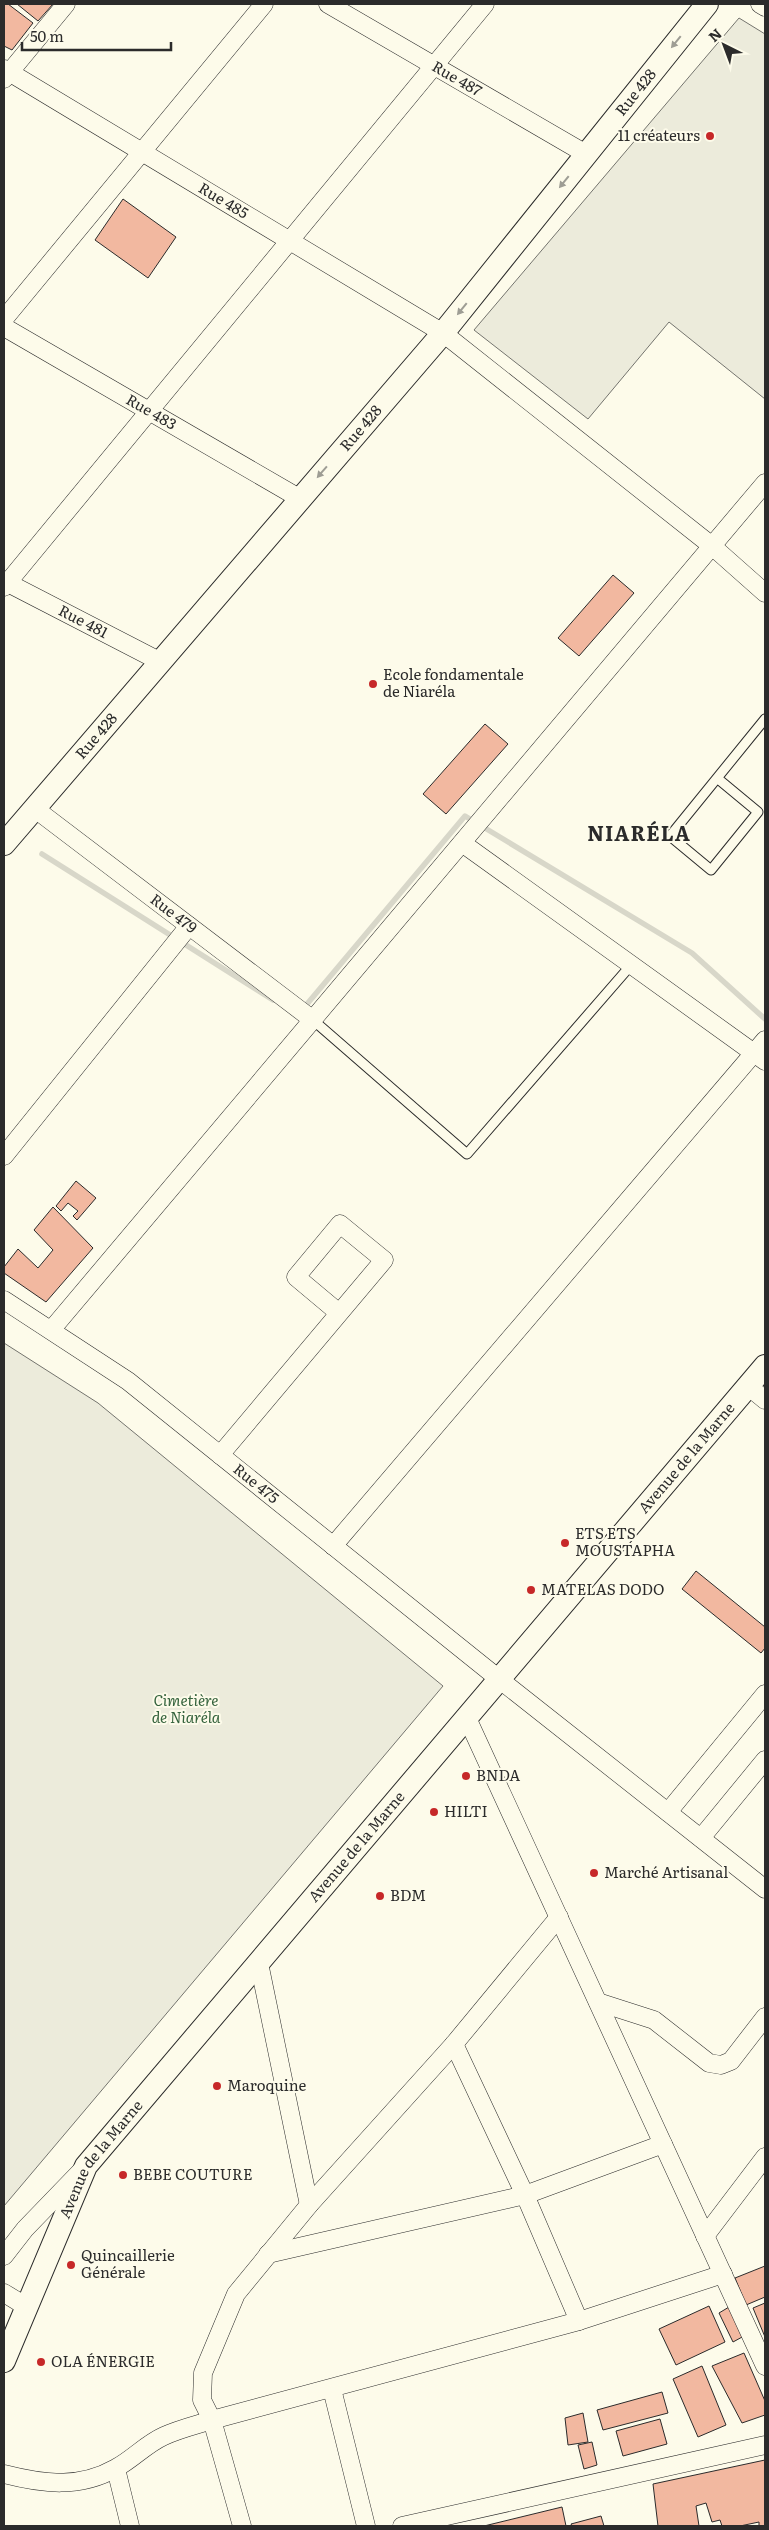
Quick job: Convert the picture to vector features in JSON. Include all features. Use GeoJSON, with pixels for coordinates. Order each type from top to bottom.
{"type":"FeatureCollection","features":[{"type":"Feature","properties":{"kind":"street"},"geometry":{"type":"LineString","coordinates":[[6,73],[66,4]]}},
{"type":"Feature","properties":{"kind":"street"},"geometry":{"type":"LineString","coordinates":[[4,319],[264,4]]}},
{"type":"Feature","properties":{"kind":"street","name":"Rue 487"},"geometry":{"type":"LineString","coordinates":[[328,4],[586,154]]}},
{"type":"Feature","properties":{"kind":"street"},"geometry":{"type":"LineString","coordinates":[[5,584],[485,4]]}},
{"type":"Feature","properties":{"kind":"street","name":"Rue 428"},"geometry":{"type":"LineString","coordinates":[[7,833],[34,808],[443,332],[707,4]]}},
{"type":"Feature","properties":{"kind":"street"},"geometry":{"type":"LineString","coordinates":[[760,4],[765,7]]}},
{"type":"Feature","properties":{"kind":"street","name":"Rue 485"},"geometry":{"type":"LineString","coordinates":[[6,73],[443,332],[712,546],[765,593]]}},
{"type":"Feature","properties":{"kind":"street","name":"Rue 483"},"geometry":{"type":"LineString","coordinates":[[4,327],[299,498]]}},
{"type":"Feature","properties":{"kind":"street"},"geometry":{"type":"LineString","coordinates":[[52,1329],[765,482]]}},
{"type":"Feature","properties":{"kind":"street","name":"Rue 481"},"geometry":{"type":"LineString","coordinates":[[5,584],[161,662]]}},
{"type":"Feature","properties":{"kind":"street","name":"Rue 479"},"geometry":{"type":"LineString","coordinates":[[34,808],[313,1020]]}},
{"type":"Feature","properties":{"kind":"street"},"geometry":{"type":"LineString","coordinates":[[333,1546],[762,1051],[632,964],[462,843]]}},
{"type":"Feature","properties":{"kind":"street"},"geometry":{"type":"LineString","coordinates":[[4,1156],[189,926]]}},
{"type":"Feature","properties":{"kind":"street"},"geometry":{"type":"LineString","coordinates":[[220,1455],[384,1260],[340,1224],[296,1277],[339,1313]]}},
{"type":"Feature","properties":{"kind":"street","name":"Rue 475"},"geometry":{"type":"LineString","coordinates":[[4,1300],[52,1329],[128,1381],[500,1679],[765,1888]]}},
{"type":"Feature","properties":{"kind":"street","name":"Avenue de la Marne"},"geometry":{"type":"LineString","coordinates":[[4,2362],[86,2166],[500,1679],[757,1393],[765,1366]]}},
{"type":"Feature","properties":{"kind":"street"},"geometry":{"type":"LineString","coordinates":[[668,1812],[765,1694]]}},
{"type":"Feature","properties":{"kind":"street"},"geometry":{"type":"LineString","coordinates":[[467,1718],[765,2366]]}},
{"type":"Feature","properties":{"kind":"street"},"geometry":{"type":"LineString","coordinates":[[701,1838],[765,1760]]}},
{"type":"Feature","properties":{"kind":"street"},"geometry":{"type":"LineString","coordinates":[[242,2526],[212,2420],[202,2400],[203,2373],[236,2294],[309,2205],[454,2044],[559,1917]]}},
{"type":"Feature","properties":{"kind":"street"},"geometry":{"type":"LineString","coordinates":[[259,1963],[309,2205]]}},
{"type":"Feature","properties":{"kind":"street"},"geometry":{"type":"LineString","coordinates":[[598,2002],[654,2020],[709,2063],[721,2065],[731,2061],[765,2017]]}},
{"type":"Feature","properties":{"kind":"street"},"geometry":{"type":"LineString","coordinates":[[454,2044],[525,2195],[579,2321]]}},
{"type":"Feature","properties":{"kind":"street"},"geometry":{"type":"LineString","coordinates":[[268,2254],[525,2195],[663,2144]]}},
{"type":"Feature","properties":{"kind":"street"},"geometry":{"type":"LineString","coordinates":[[705,2236],[765,2157]]}},
{"type":"Feature","properties":{"kind":"street"},"geometry":{"type":"LineString","coordinates":[[4,2256],[25,2229],[86,2166]]}},
{"type":"Feature","properties":{"kind":"street"},"geometry":{"type":"LineString","coordinates":[[4,2474],[36,2483],[60,2484],[83,2480],[116,2469],[164,2436],[212,2420],[579,2321],[723,2274]]}},
{"type":"Feature","properties":{"kind":"street"},"geometry":{"type":"LineString","coordinates":[[4,2294],[27,2307]]}},
{"type":"Feature","properties":{"kind":"street"},"geometry":{"type":"LineString","coordinates":[[332,2389],[366,2526]]}},
{"type":"Feature","properties":{"kind":"street"},"geometry":{"type":"LineString","coordinates":[[402,2526],[765,2445]]}},
{"type":"Feature","properties":{"kind":"street"},"geometry":{"type":"LineString","coordinates":[[116,2469],[130,2526]]}},
{"type":"Feature","properties":{"kind":"lane"},"geometry":{"type":"LineString","coordinates":[[717,778],[758,812],[711,870],[670,836],[717,778],[765,719]]}},
{"type":"Feature","properties":{"kind":"lane"},"geometry":{"type":"LineString","coordinates":[[313,1020],[466,1154],[632,964]]}},
{"type":"Feature","properties":{"kind":"green space"},"geometry":{"type":"Polygon","coordinates":[[[739,18],[765,34],[765,399],[669,322],[588,419],[474,330],[739,18]]]}},
{"type":"Feature","properties":{"kind":"green space","name":"Cimetière de Niaréla"},"geometry":{"type":"Polygon","coordinates":[[[4,1343],[98,1403],[443,1686],[4,2206],[4,1343]]]}},
{"type":"Feature","properties":{"kind":"building"},"geometry":{"type":"Polygon","coordinates":[[[4,4],[8,4],[33,23],[12,50],[4,46],[4,4]]]}},
{"type":"Feature","properties":{"kind":"building"},"geometry":{"type":"Polygon","coordinates":[[[17,4],[53,4],[38,21],[17,4]]]}},
{"type":"Feature","properties":{"kind":"building"},"geometry":{"type":"Polygon","coordinates":[[[123,199],[176,237],[148,278],[95,240],[123,199]]]}},
{"type":"Feature","properties":{"kind":"building"},"geometry":{"type":"Polygon","coordinates":[[[613,575],[634,593],[579,656],[558,638],[613,575]]]}},
{"type":"Feature","properties":{"kind":"building"},"geometry":{"type":"Polygon","coordinates":[[[485,724],[508,744],[446,814],[423,794],[485,724]]]}},
{"type":"Feature","properties":{"kind":"building"},"geometry":{"type":"Polygon","coordinates":[[[76,1181],[96,1198],[77,1220],[73,1216],[78,1211],[68,1203],[61,1211],[56,1206],[76,1181]]]}},
{"type":"Feature","properties":{"kind":"building"},"geometry":{"type":"Polygon","coordinates":[[[53,1207],[93,1248],[46,1302],[4,1273],[4,1267],[18,1249],[38,1268],[53,1250],[34,1230],[53,1207]]]}},
{"type":"Feature","properties":{"kind":"building"},"geometry":{"type":"Polygon","coordinates":[[[696,1571],[765,1627],[765,1648],[761,1653],[682,1589],[696,1571]]]}},
{"type":"Feature","properties":{"kind":"building"},"geometry":{"type":"Polygon","coordinates":[[[765,2266],[765,2297],[746,2305],[735,2278],[765,2266]]]}},
{"type":"Feature","properties":{"kind":"building"},"geometry":{"type":"Polygon","coordinates":[[[765,2303],[765,2337],[753,2308],[765,2303]]]}},
{"type":"Feature","properties":{"kind":"building"},"geometry":{"type":"Polygon","coordinates":[[[709,2306],[725,2342],[676,2365],[659,2329],[709,2306]]]}},
{"type":"Feature","properties":{"kind":"building"},"geometry":{"type":"Polygon","coordinates":[[[729,2307],[744,2336],[733,2342],[719,2313],[729,2307]]]}},
{"type":"Feature","properties":{"kind":"building"},"geometry":{"type":"Polygon","coordinates":[[[744,2353],[765,2401],[765,2415],[742,2423],[712,2366],[744,2353]]]}},
{"type":"Feature","properties":{"kind":"building"},"geometry":{"type":"Polygon","coordinates":[[[702,2366],[726,2425],[698,2437],[673,2379],[702,2366]]]}},
{"type":"Feature","properties":{"kind":"building"},"geometry":{"type":"Polygon","coordinates":[[[662,2392],[668,2413],[603,2430],[597,2410],[662,2392]]]}},
{"type":"Feature","properties":{"kind":"building"},"geometry":{"type":"Polygon","coordinates":[[[583,2413],[588,2442],[568,2445],[565,2418],[583,2413]]]}},
{"type":"Feature","properties":{"kind":"building"},"geometry":{"type":"Polygon","coordinates":[[[660,2419],[667,2444],[623,2456],[616,2431],[660,2419]]]}},
{"type":"Feature","properties":{"kind":"building"},"geometry":{"type":"Polygon","coordinates":[[[592,2442],[597,2465],[584,2469],[578,2445],[592,2442]]]}},
{"type":"Feature","properties":{"kind":"building"},"geometry":{"type":"Polygon","coordinates":[[[765,2460],[765,2526],[759,2526],[759,2522],[740,2526],[722,2526],[720,2520],[712,2522],[706,2503],[696,2506],[699,2526],[658,2526],[653,2484],[765,2460]]]}},
{"type":"Feature","properties":{"kind":"building"},"geometry":{"type":"Polygon","coordinates":[[[562,2507],[566,2526],[484,2526],[562,2507]]]}},
{"type":"Feature","properties":{"kind":"building"},"geometry":{"type":"Polygon","coordinates":[[[601,2516],[604,2526],[572,2526],[571,2524],[601,2516]]]}},
{"type":"Feature","properties":{"kind":"waterway"},"geometry":{"type":"LineString","coordinates":[[302,1010],[465,816],[692,953],[765,1019]]}},
{"type":"Feature","properties":{"kind":"waterway"},"geometry":{"type":"LineString","coordinates":[[42,854],[273,1000]]}},
{"type":"Feature","properties":{"kind":"place","name":"11 créateurs"},"geometry":{"type":"Point","coordinates":[710,136]}},
{"type":"Feature","properties":{"kind":"place","name":"Ecole fondamentale de Niaréla"},"geometry":{"type":"Point","coordinates":[373,684]}},
{"type":"Feature","properties":{"kind":"place","name":"ETS ETS MOUSTAPHA"},"geometry":{"type":"Point","coordinates":[565,1543]}},
{"type":"Feature","properties":{"kind":"place","name":"MATELAS DODO"},"geometry":{"type":"Point","coordinates":[531,1590]}},
{"type":"Feature","properties":{"kind":"place","name":"BNDA"},"geometry":{"type":"Point","coordinates":[466,1776]}},
{"type":"Feature","properties":{"kind":"place","name":"HILTI"},"geometry":{"type":"Point","coordinates":[434,1812]}},
{"type":"Feature","properties":{"kind":"place","name":"Marché Artisanal"},"geometry":{"type":"Point","coordinates":[594,1873]}},
{"type":"Feature","properties":{"kind":"place","name":"BDM"},"geometry":{"type":"Point","coordinates":[380,1896]}},
{"type":"Feature","properties":{"kind":"place","name":"Maroquine"},"geometry":{"type":"Point","coordinates":[217,2086]}},
{"type":"Feature","properties":{"kind":"place","name":"BEBE COUTURE"},"geometry":{"type":"Point","coordinates":[123,2175]}},
{"type":"Feature","properties":{"kind":"place","name":"Quincaillerie Générale"},"geometry":{"type":"Point","coordinates":[71,2265]}},
{"type":"Feature","properties":{"kind":"place","name":"OLA ÉNERGIE"},"geometry":{"type":"Point","coordinates":[41,2362]}},
{"type":"Feature","properties":{"kind":"district","name":"NIARÉLA"},"geometry":{"type":"Point","coordinates":[639,834]}}]}
